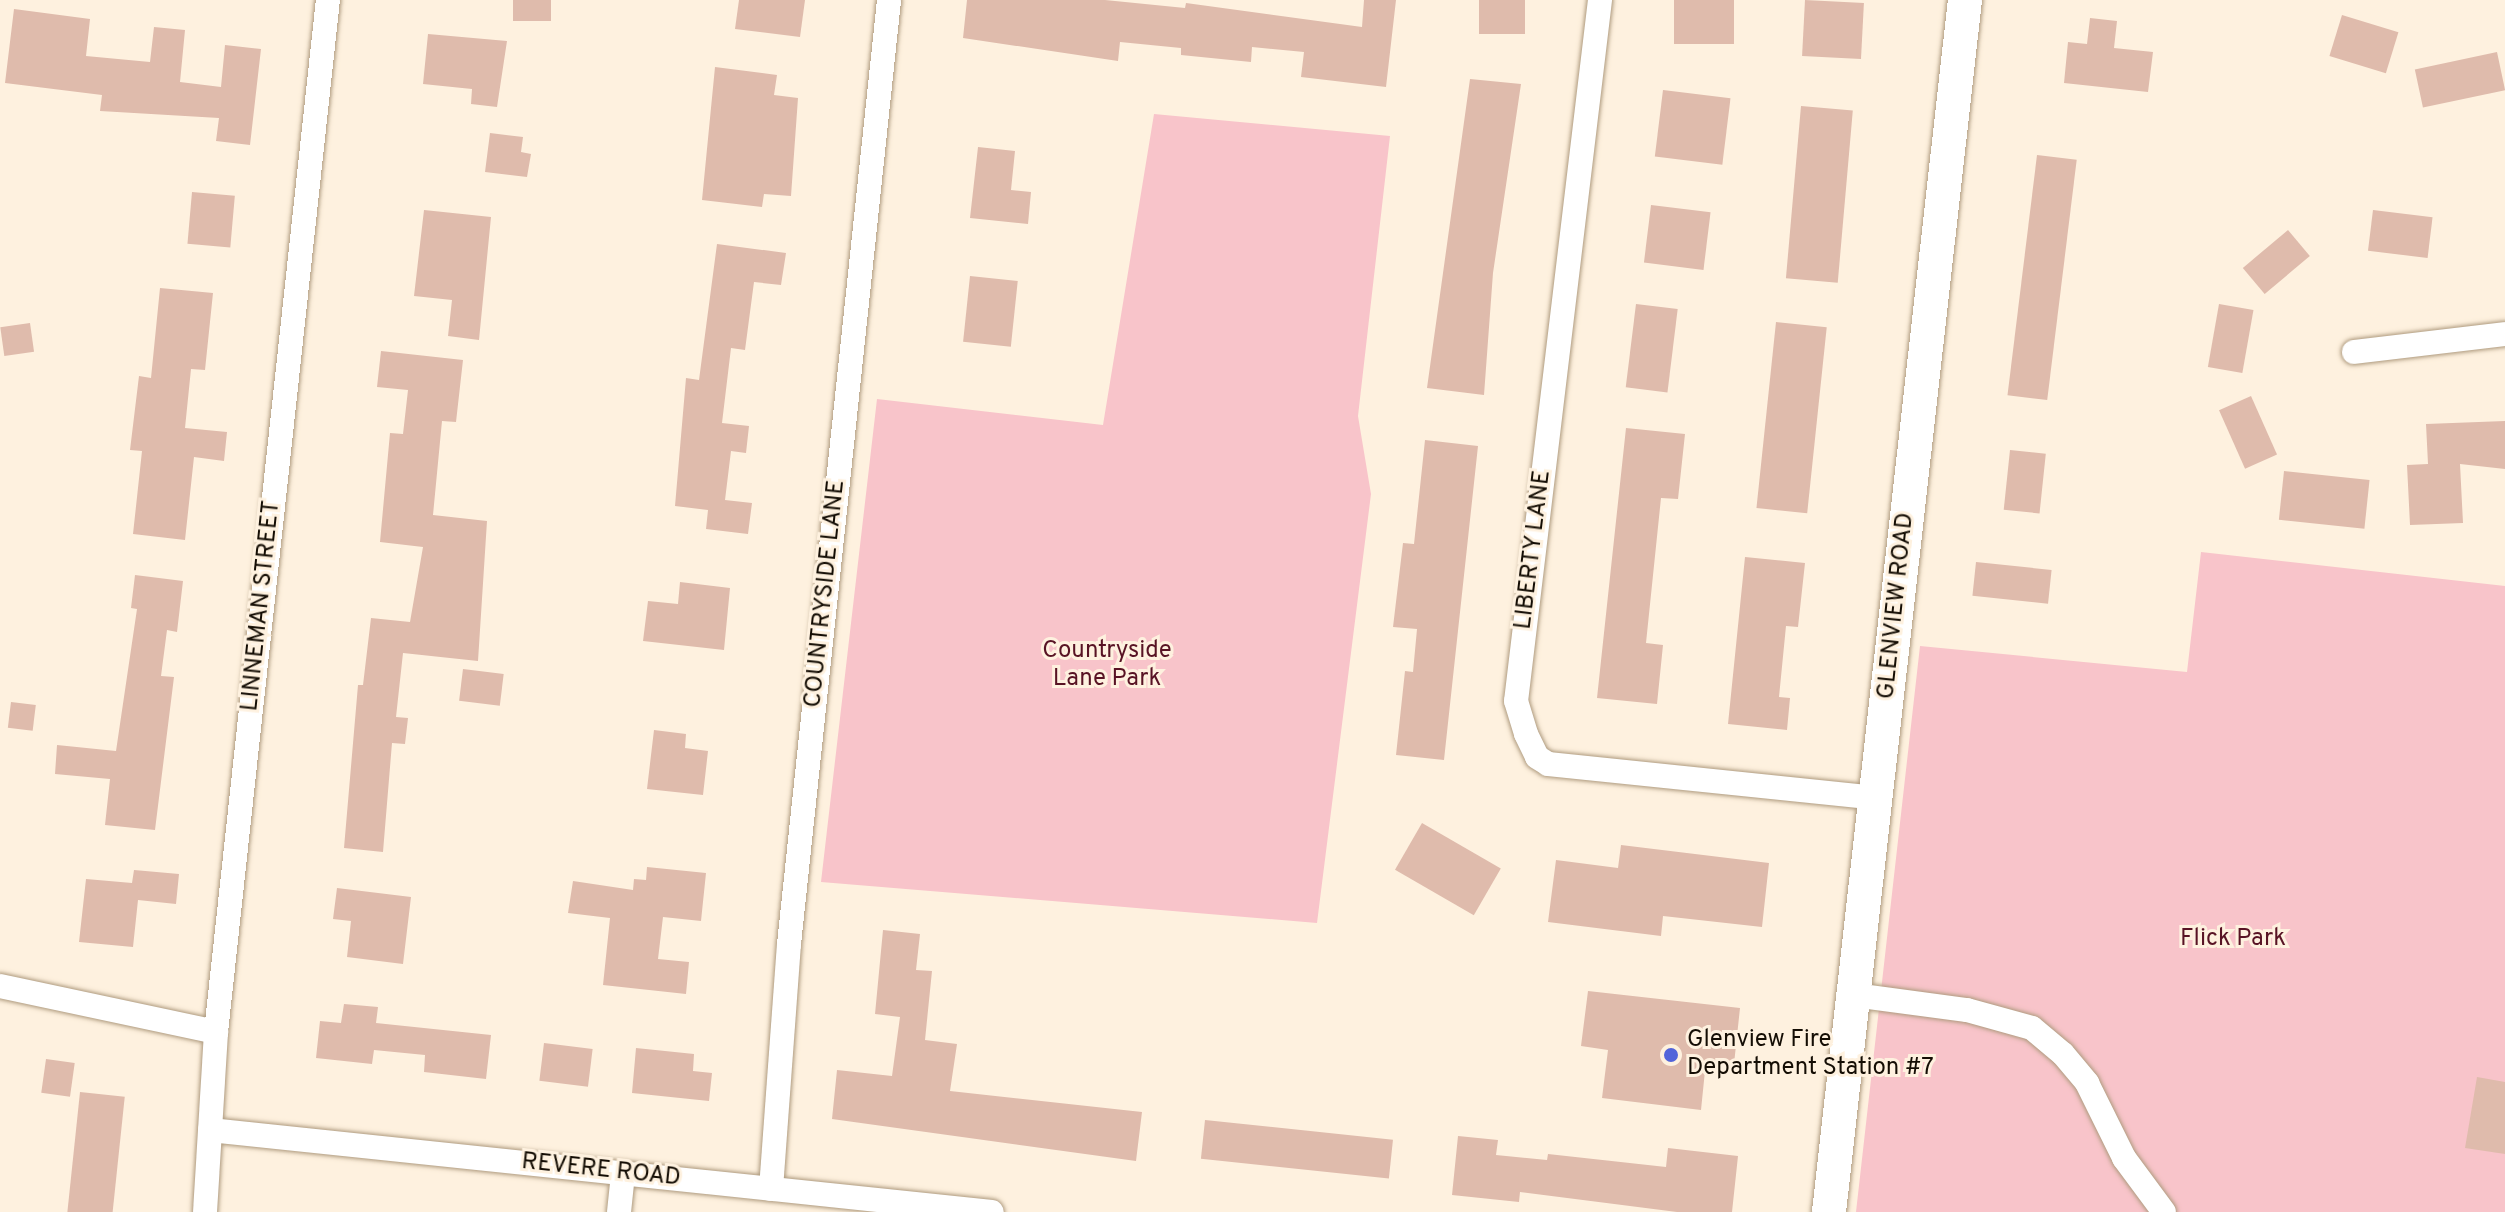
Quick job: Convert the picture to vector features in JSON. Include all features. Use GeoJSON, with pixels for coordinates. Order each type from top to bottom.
{"type":"FeatureCollection","features":[{"type":"Feature","properties":{"kind":"main road","name":"GLENVIEW ROAD"},"geometry":{"type":"LineString","coordinates":[[1829,1212],[1965,0]]}},
{"type":"Feature","properties":{"kind":"street","name":"LINNEMAN STREET"},"geometry":{"type":"LineString","coordinates":[[205,1212],[216,1032],[328,0]]}},
{"type":"Feature","properties":{"kind":"street","name":"COUNTRYSIDE LANE"},"geometry":{"type":"LineString","coordinates":[[771,1189],[789,944],[889,0]]}},
{"type":"Feature","properties":{"kind":"street","name":"LIBERTY LANE"},"geometry":{"type":"LineString","coordinates":[[1600,0],[1516,701],[1526,734],[1537,757],[1548,764],[1876,798]]}},
{"type":"Feature","properties":{"kind":"street"},"geometry":{"type":"LineString","coordinates":[[2354,352],[2505,334]]}},
{"type":"Feature","properties":{"kind":"street"},"geometry":{"type":"LineString","coordinates":[[0,986],[216,1032]]}},
{"type":"Feature","properties":{"kind":"street"},"geometry":{"type":"LineString","coordinates":[[1854,995],[1967,1010],[2042,1035],[2087,1083],[2124,1158],[2164,1212]]}},
{"type":"Feature","properties":{"kind":"street","name":"REVERE ROAD"},"geometry":{"type":"LineString","coordinates":[[210,1130],[992,1212]]}},
{"type":"Feature","properties":{"kind":"street"},"geometry":{"type":"LineString","coordinates":[[619,1212],[623,1173]]}},
{"type":"Feature","properties":{"kind":"green space","name":"Countryside Lane Park"},"geometry":{"type":"Polygon","coordinates":[[[1154,114],[1390,136],[1358,416],[1371,494],[1317,923],[821,882],[877,399],[1103,425],[1154,114]]]}},
{"type":"Feature","properties":{"kind":"green space","name":"Flick Park"},"geometry":{"type":"Polygon","coordinates":[[[2201,552],[2505,586],[2505,1212],[1856,1212],[1920,646],[2187,672],[2201,552]]]}},
{"type":"Feature","properties":{"kind":"building"},"geometry":{"type":"Polygon","coordinates":[[[513,0],[551,0],[551,21],[513,21],[513,0]]]}},
{"type":"Feature","properties":{"kind":"building"},"geometry":{"type":"Polygon","coordinates":[[[739,0],[805,0],[800,37],[735,29],[739,0]]]}},
{"type":"Feature","properties":{"kind":"building"},"geometry":{"type":"Polygon","coordinates":[[[967,0],[1105,0],[1185,8],[1186,3],[1362,27],[1364,0],[1396,0],[1386,87],[1301,77],[1304,52],[1252,47],[1251,62],[1181,55],[1181,48],[1120,42],[1118,61],[963,38],[967,0]]]}},
{"type":"Feature","properties":{"kind":"building"},"geometry":{"type":"Polygon","coordinates":[[[1479,0],[1525,0],[1525,34],[1479,34],[1479,0]]]}},
{"type":"Feature","properties":{"kind":"building"},"geometry":{"type":"Polygon","coordinates":[[[1674,0],[1734,0],[1734,44],[1674,44],[1674,0]]]}},
{"type":"Feature","properties":{"kind":"building"},"geometry":{"type":"Polygon","coordinates":[[[1805,0],[1864,3],[1861,59],[1802,56],[1805,0]]]}},
{"type":"Feature","properties":{"kind":"building"},"geometry":{"type":"Polygon","coordinates":[[[14,9],[90,19],[86,56],[150,62],[154,27],[185,30],[180,82],[221,87],[225,45],[261,49],[250,145],[216,141],[219,118],[100,111],[102,95],[5,83],[14,9]]]}},
{"type":"Feature","properties":{"kind":"building"},"geometry":{"type":"Polygon","coordinates":[[[2342,15],[2398,32],[2386,73],[2329,56],[2342,15]]]}},
{"type":"Feature","properties":{"kind":"building"},"geometry":{"type":"Polygon","coordinates":[[[2090,18],[2117,21],[2114,48],[2153,52],[2148,92],[2064,83],[2068,42],[2087,44],[2090,18]]]}},
{"type":"Feature","properties":{"kind":"building"},"geometry":{"type":"Polygon","coordinates":[[[428,34],[507,41],[497,107],[471,104],[472,89],[423,84],[428,34]]]}},
{"type":"Feature","properties":{"kind":"building"},"geometry":{"type":"Polygon","coordinates":[[[2497,52],[2505,90],[2423,108],[2415,69],[2497,52]]]}},
{"type":"Feature","properties":{"kind":"building"},"geometry":{"type":"Polygon","coordinates":[[[715,67],[777,75],[774,95],[798,98],[791,196],[764,194],[762,207],[702,200],[715,67]]]}},
{"type":"Feature","properties":{"kind":"building"},"geometry":{"type":"Polygon","coordinates":[[[1470,79],[1521,84],[1493,273],[1484,395],[1427,388],[1470,79]]]}},
{"type":"Feature","properties":{"kind":"building"},"geometry":{"type":"Polygon","coordinates":[[[1663,90],[1730,98],[1722,165],[1655,157],[1663,90]]]}},
{"type":"Feature","properties":{"kind":"building"},"geometry":{"type":"Polygon","coordinates":[[[1801,106],[1853,111],[1838,283],[1786,278],[1801,106]]]}},
{"type":"Feature","properties":{"kind":"building"},"geometry":{"type":"Polygon","coordinates":[[[490,133],[523,137],[521,152],[531,154],[527,177],[485,172],[490,133]]]}},
{"type":"Feature","properties":{"kind":"building"},"geometry":{"type":"Polygon","coordinates":[[[978,147],[1015,151],[1011,190],[1031,192],[1028,224],[970,218],[978,147]]]}},
{"type":"Feature","properties":{"kind":"building"},"geometry":{"type":"Polygon","coordinates":[[[2037,155],[2077,160],[2047,400],[2008,395],[2037,155]]]}},
{"type":"Feature","properties":{"kind":"building"},"geometry":{"type":"Polygon","coordinates":[[[192,192],[235,196],[230,248],[187,244],[192,192]]]}},
{"type":"Feature","properties":{"kind":"building"},"geometry":{"type":"Polygon","coordinates":[[[1651,205],[1711,212],[1703,270],[1644,263],[1651,205]]]}},
{"type":"Feature","properties":{"kind":"building"},"geometry":{"type":"Polygon","coordinates":[[[424,210],[491,217],[479,340],[448,336],[452,300],[414,296],[424,210]]]}},
{"type":"Feature","properties":{"kind":"building"},"geometry":{"type":"Polygon","coordinates":[[[2373,210],[2433,217],[2428,258],[2368,251],[2373,210]]]}},
{"type":"Feature","properties":{"kind":"building"},"geometry":{"type":"Polygon","coordinates":[[[2288,230],[2310,256],[2265,294],[2243,268],[2288,230]]]}},
{"type":"Feature","properties":{"kind":"building"},"geometry":{"type":"Polygon","coordinates":[[[717,244],[786,253],[781,285],[754,282],[745,350],[731,348],[722,423],[749,426],[746,453],[731,451],[725,500],[752,503],[748,534],[706,529],[708,510],[675,506],[686,378],[699,380],[717,244]]]}},
{"type":"Feature","properties":{"kind":"building"},"geometry":{"type":"Polygon","coordinates":[[[970,276],[1018,281],[1011,347],[963,342],[970,276]]]}},
{"type":"Feature","properties":{"kind":"building"},"geometry":{"type":"Polygon","coordinates":[[[160,288],[213,293],[205,370],[191,369],[185,428],[227,432],[224,461],[194,457],[185,540],[133,534],[142,451],[130,450],[139,376],[151,378],[160,288]]]}},
{"type":"Feature","properties":{"kind":"building"},"geometry":{"type":"Polygon","coordinates":[[[1636,304],[1678,309],[1667,392],[1626,387],[1636,304]]]}},
{"type":"Feature","properties":{"kind":"building"},"geometry":{"type":"Polygon","coordinates":[[[2219,304],[2253,310],[2242,373],[2208,367],[2219,304]]]}},
{"type":"Feature","properties":{"kind":"building"},"geometry":{"type":"Polygon","coordinates":[[[1776,322],[1827,327],[1807,513],[1756,508],[1776,322]]]}},
{"type":"Feature","properties":{"kind":"building"},"geometry":{"type":"Polygon","coordinates":[[[30,323],[34,352],[4,356],[0,327],[30,323]]]}},
{"type":"Feature","properties":{"kind":"building"},"geometry":{"type":"Polygon","coordinates":[[[381,351],[463,360],[456,422],[442,421],[433,515],[487,521],[478,661],[403,653],[396,717],[408,718],[405,744],[392,743],[383,852],[344,848],[358,685],[363,685],[371,618],[410,622],[423,547],[380,542],[390,433],[403,434],[408,390],[377,387],[381,351]]]}},
{"type":"Feature","properties":{"kind":"building"},"geometry":{"type":"Polygon","coordinates":[[[2251,396],[2277,454],[2245,469],[2219,410],[2251,396]]]}},
{"type":"Feature","properties":{"kind":"building"},"geometry":{"type":"Polygon","coordinates":[[[2505,421],[2505,469],[2460,464],[2463,523],[2410,525],[2407,465],[2428,464],[2426,424],[2505,421]]]}},
{"type":"Feature","properties":{"kind":"building"},"geometry":{"type":"Polygon","coordinates":[[[1626,428],[1685,434],[1678,499],[1661,498],[1646,643],[1663,645],[1657,704],[1597,698],[1626,428]]]}},
{"type":"Feature","properties":{"kind":"building"},"geometry":{"type":"Polygon","coordinates":[[[1425,440],[1478,446],[1444,760],[1396,755],[1405,671],[1413,672],[1417,629],[1393,627],[1403,543],[1414,544],[1425,440]]]}},
{"type":"Feature","properties":{"kind":"building"},"geometry":{"type":"Polygon","coordinates":[[[2010,450],[2046,454],[2040,513],[2004,510],[2010,450]]]}},
{"type":"Feature","properties":{"kind":"building"},"geometry":{"type":"Polygon","coordinates":[[[2284,471],[2370,480],[2364,529],[2279,520],[2284,471]]]}},
{"type":"Feature","properties":{"kind":"building"},"geometry":{"type":"Polygon","coordinates":[[[1745,557],[1805,563],[1798,627],[1786,626],[1779,697],[1790,698],[1787,730],[1728,724],[1745,557]]]}},
{"type":"Feature","properties":{"kind":"building"},"geometry":{"type":"Polygon","coordinates":[[[1976,562],[2052,570],[2048,604],[1972,596],[1976,562]]]}},
{"type":"Feature","properties":{"kind":"building"},"geometry":{"type":"Polygon","coordinates":[[[135,575],[183,581],[177,632],[167,630],[161,676],[174,677],[155,830],[105,825],[110,779],[55,774],[57,745],[116,751],[137,609],[131,608],[135,575]]]}},
{"type":"Feature","properties":{"kind":"building"},"geometry":{"type":"Polygon","coordinates":[[[680,582],[730,588],[724,650],[643,641],[648,601],[678,604],[680,582]]]}},
{"type":"Feature","properties":{"kind":"building"},"geometry":{"type":"Polygon","coordinates":[[[463,669],[504,674],[500,706],[459,701],[463,669]]]}},
{"type":"Feature","properties":{"kind":"building"},"geometry":{"type":"Polygon","coordinates":[[[11,702],[36,705],[33,731],[8,728],[11,702]]]}},
{"type":"Feature","properties":{"kind":"building"},"geometry":{"type":"Polygon","coordinates":[[[654,730],[686,734],[685,748],[708,751],[703,795],[647,789],[654,730]]]}},
{"type":"Feature","properties":{"kind":"building"},"geometry":{"type":"Polygon","coordinates":[[[1422,823],[1501,868],[1474,915],[1395,870],[1422,823]]]}},
{"type":"Feature","properties":{"kind":"building"},"geometry":{"type":"Polygon","coordinates":[[[1621,845],[1769,863],[1762,927],[1663,916],[1661,936],[1548,922],[1556,860],[1618,868],[1621,845]]]}},
{"type":"Feature","properties":{"kind":"building"},"geometry":{"type":"Polygon","coordinates":[[[647,867],[706,873],[701,921],[663,917],[658,959],[689,962],[686,994],[603,985],[610,918],[568,913],[573,881],[633,890],[634,879],[646,880],[647,867]]]}},
{"type":"Feature","properties":{"kind":"building"},"geometry":{"type":"Polygon","coordinates":[[[134,870],[179,874],[176,904],[138,900],[133,947],[79,942],[86,879],[132,883],[134,870]]]}},
{"type":"Feature","properties":{"kind":"building"},"geometry":{"type":"Polygon","coordinates":[[[337,888],[411,897],[403,964],[347,957],[351,921],[333,919],[337,888]]]}},
{"type":"Feature","properties":{"kind":"building"},"geometry":{"type":"Polygon","coordinates":[[[883,930],[920,934],[916,970],[932,971],[925,1040],[957,1044],[950,1091],[1142,1112],[1136,1161],[832,1119],[837,1070],[892,1076],[900,1017],[875,1014],[883,930]]]}},
{"type":"Feature","properties":{"kind":"building","name":"Glenview Fire Department Station #7"},"geometry":{"type":"Polygon","coordinates":[[[1588,991],[1740,1008],[1734,1064],[1706,1061],[1701,1110],[1602,1098],[1608,1050],[1581,1046],[1588,991]]]}},
{"type":"Feature","properties":{"kind":"building"},"geometry":{"type":"Polygon","coordinates":[[[344,1004],[378,1007],[376,1023],[491,1035],[486,1079],[424,1072],[425,1055],[374,1050],[372,1064],[316,1058],[320,1021],[341,1023],[344,1004]]]}},
{"type":"Feature","properties":{"kind":"building"},"geometry":{"type":"Polygon","coordinates":[[[544,1043],[593,1049],[588,1087],[539,1081],[544,1043]]]}},
{"type":"Feature","properties":{"kind":"building"},"geometry":{"type":"Polygon","coordinates":[[[636,1048],[694,1054],[693,1071],[712,1073],[709,1101],[632,1093],[636,1048]]]}},
{"type":"Feature","properties":{"kind":"building"},"geometry":{"type":"Polygon","coordinates":[[[46,1059],[75,1063],[70,1097],[41,1093],[46,1059]]]}},
{"type":"Feature","properties":{"kind":"building"},"geometry":{"type":"Polygon","coordinates":[[[2477,1077],[2505,1082],[2505,1154],[2465,1148],[2477,1077]]]}},
{"type":"Feature","properties":{"kind":"building"},"geometry":{"type":"Polygon","coordinates":[[[80,1092],[125,1097],[113,1212],[67,1212],[80,1092]]]}},
{"type":"Feature","properties":{"kind":"building"},"geometry":{"type":"Polygon","coordinates":[[[1205,1120],[1393,1140],[1389,1179],[1201,1159],[1205,1120]]]}},
{"type":"Feature","properties":{"kind":"building"},"geometry":{"type":"Polygon","coordinates":[[[1458,1136],[1498,1140],[1496,1155],[1547,1160],[1548,1154],[1666,1167],[1668,1148],[1738,1156],[1732,1212],[1677,1212],[1520,1192],[1519,1202],[1452,1195],[1458,1136]]]}},
{"type":"Feature","properties":{"kind":"place","name":"Glenview Fire Department Station #7"},"geometry":{"type":"Point","coordinates":[1671,1055]}}]}
